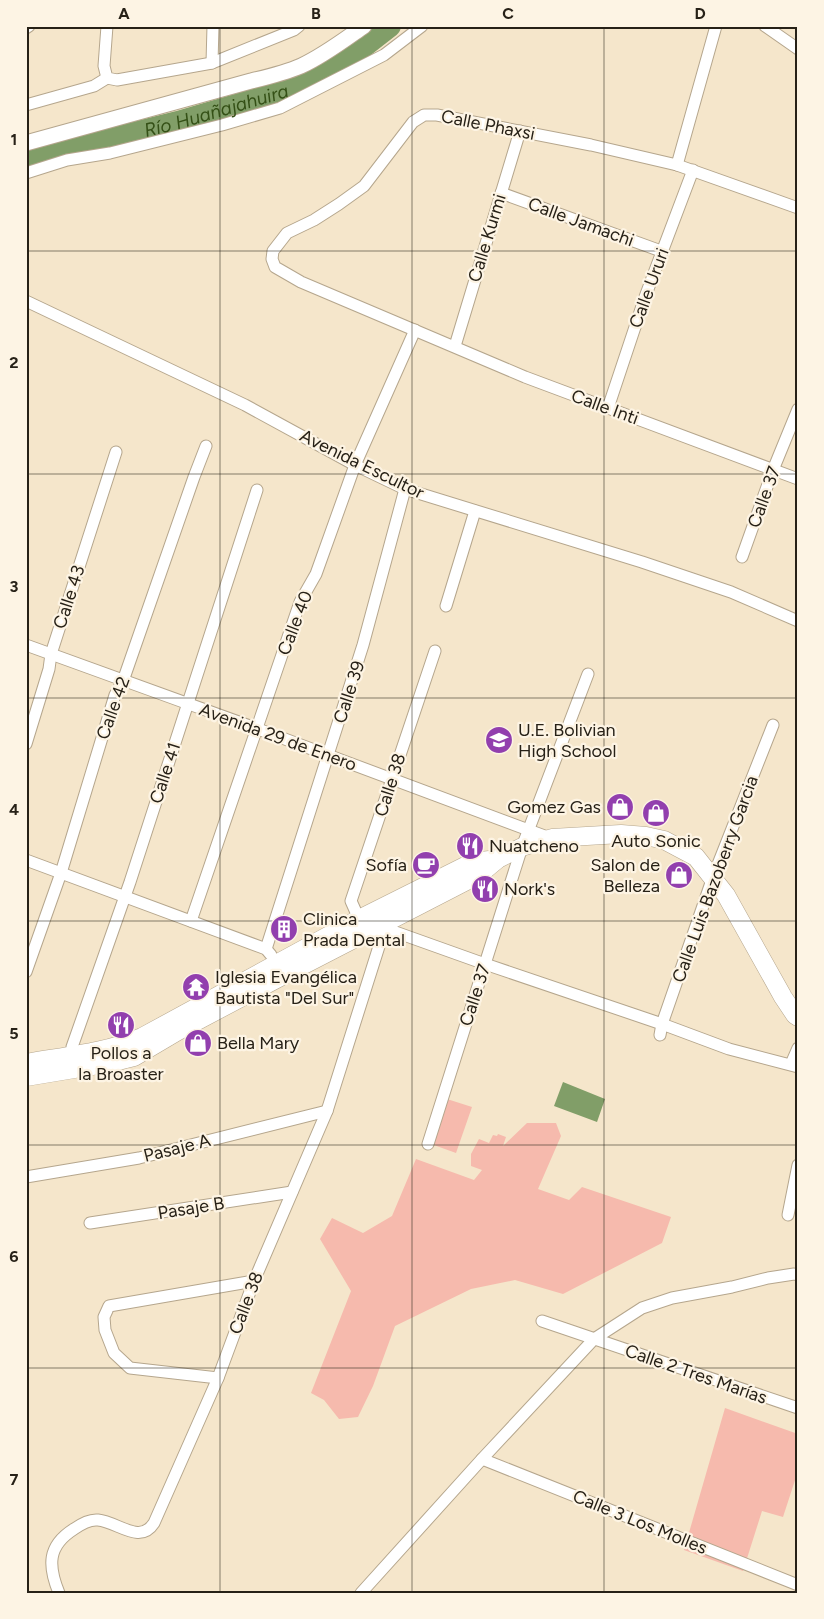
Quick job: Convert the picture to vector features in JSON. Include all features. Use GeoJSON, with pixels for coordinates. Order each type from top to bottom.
{"type":"FeatureCollection","features":[{"type":"Feature","properties":{"kind":"main road"},"geometry":{"type":"LineString","coordinates":[[26,143],[279,74],[302,66],[332,49],[364,26]]}},
{"type":"Feature","properties":{"kind":"main road"},"geometry":{"type":"LineString","coordinates":[[276,962],[378,926],[480,874],[498,859],[522,847],[552,838],[621,834],[646,836],[664,840],[696,858],[713,877],[726,895],[783,997],[798,1017]]}},
{"type":"Feature","properties":{"kind":"main road"},"geometry":{"type":"LineString","coordinates":[[26,1077],[142,1037],[276,962],[473,862],[498,859]]}},
{"type":"Feature","properties":{"kind":"main road"},"geometry":{"type":"LineString","coordinates":[[26,1063],[74,1062]]}},
{"type":"Feature","properties":{"kind":"street"},"geometry":{"type":"LineString","coordinates":[[107,26],[104,66],[107,78]]}},
{"type":"Feature","properties":{"kind":"street"},"geometry":{"type":"LineString","coordinates":[[212,63],[213,26]]}},
{"type":"Feature","properties":{"kind":"street"},"geometry":{"type":"LineString","coordinates":[[26,105],[94,86],[107,78],[117,80],[130,79],[212,63],[294,30],[299,26]]}},
{"type":"Feature","properties":{"kind":"street"},"geometry":{"type":"LineString","coordinates":[[26,173],[67,160],[119,151],[280,108],[384,55],[422,26]]}},
{"type":"Feature","properties":{"kind":"street"},"geometry":{"type":"LineString","coordinates":[[677,165],[716,26]]}},
{"type":"Feature","properties":{"kind":"street"},"geometry":{"type":"LineString","coordinates":[[765,26],[798,49]]}},
{"type":"Feature","properties":{"kind":"street","name":"Calle Phaxsi"},"geometry":{"type":"LineString","coordinates":[[415,330],[301,282],[275,267],[272,259],[273,252],[287,233],[320,216],[364,186],[413,122],[424,115],[437,115],[591,145],[677,165],[798,208]]}},
{"type":"Feature","properties":{"kind":"street","name":"Calle Kurmi"},"geometry":{"type":"LineString","coordinates":[[455,346],[520,131]]}},
{"type":"Feature","properties":{"kind":"street","name":"Calle Ururi"},"geometry":{"type":"LineString","coordinates":[[608,408],[645,297],[693,170]]}},
{"type":"Feature","properties":{"kind":"street","name":"Calle Jamachi"},"geometry":{"type":"LineString","coordinates":[[500,193],[662,251]]}},
{"type":"Feature","properties":{"kind":"street","name":"Avenida Escultor"},"geometry":{"type":"LineString","coordinates":[[26,301],[245,405],[355,465],[405,489],[642,562],[722,589],[798,621]]}},
{"type":"Feature","properties":{"kind":"street","name":"Calle Inti"},"geometry":{"type":"LineString","coordinates":[[415,330],[526,377],[798,479]]}},
{"type":"Feature","properties":{"kind":"street","name":"Calle 40"},"geometry":{"type":"LineString","coordinates":[[191,921],[300,602],[316,574],[355,465],[415,330]]}},
{"type":"Feature","properties":{"kind":"street","name":"Calle 37"},"geometry":{"type":"LineString","coordinates":[[742,557],[798,409]]}},
{"type":"Feature","properties":{"kind":"street","name":"Calle 42"},"geometry":{"type":"LineString","coordinates":[[26,972],[61,873],[115,695],[123,681],[206,446]]}},
{"type":"Feature","properties":{"kind":"street","name":"Calle 43"},"geometry":{"type":"LineString","coordinates":[[26,744],[49,669],[51,654],[116,452]]}},
{"type":"Feature","properties":{"kind":"street","name":"Calle 39"},"geometry":{"type":"LineString","coordinates":[[276,962],[329,755],[364,645],[405,489]]}},
{"type":"Feature","properties":{"kind":"street","name":"Calle 41"},"geometry":{"type":"LineString","coordinates":[[74,1062],[72,1046],[125,897],[257,490]]}},
{"type":"Feature","properties":{"kind":"street"},"geometry":{"type":"LineString","coordinates":[[446,606],[475,511]]}},
{"type":"Feature","properties":{"kind":"street","name":"Avenida 29 de Enero"},"geometry":{"type":"LineString","coordinates":[[26,645],[552,838]]}},
{"type":"Feature","properties":{"kind":"street","name":"Calle 38"},"geometry":{"type":"LineString","coordinates":[[360,919],[351,900],[435,651]]}},
{"type":"Feature","properties":{"kind":"street"},"geometry":{"type":"LineString","coordinates":[[528,830],[588,674]]}},
{"type":"Feature","properties":{"kind":"street","name":"Calle Luis Bazoberry Garcia"},"geometry":{"type":"LineString","coordinates":[[661,1029],[713,877],[773,725]]}},
{"type":"Feature","properties":{"kind":"street","name":"Calle 37"},"geometry":{"type":"LineString","coordinates":[[428,1144],[528,830]]}},
{"type":"Feature","properties":{"kind":"street"},"geometry":{"type":"LineString","coordinates":[[26,860],[191,921],[276,962]]}},
{"type":"Feature","properties":{"kind":"street"},"geometry":{"type":"LineString","coordinates":[[360,919],[661,1029],[729,1049],[794,1065],[798,1048]]}},
{"type":"Feature","properties":{"kind":"street","name":"Calle 38"},"geometry":{"type":"LineString","coordinates":[[59,1593],[51,1566],[56,1546],[64,1535],[86,1521],[98,1520],[111,1523],[134,1533],[142,1533],[150,1529],[154,1523],[218,1378],[254,1281],[327,1111],[381,940],[378,926]]}},
{"type":"Feature","properties":{"kind":"street","name":"Pasaje A"},"geometry":{"type":"LineString","coordinates":[[26,1177],[139,1158],[327,1111]]}},
{"type":"Feature","properties":{"kind":"street"},"geometry":{"type":"LineString","coordinates":[[788,1216],[798,1165]]}},
{"type":"Feature","properties":{"kind":"street","name":"Pasaje B"},"geometry":{"type":"LineString","coordinates":[[90,1223],[292,1192]]}},
{"type":"Feature","properties":{"kind":"street"},"geometry":{"type":"LineString","coordinates":[[361,1593],[594,1339],[642,1308],[672,1298],[768,1278],[798,1275]]}},
{"type":"Feature","properties":{"kind":"street"},"geometry":{"type":"LineString","coordinates":[[218,1378],[130,1368],[114,1353],[104,1330],[104,1317],[109,1306],[254,1281]]}},
{"type":"Feature","properties":{"kind":"street","name":"Calle 2 Tres Marías"},"geometry":{"type":"LineString","coordinates":[[542,1321],[798,1408]]}},
{"type":"Feature","properties":{"kind":"street","name":"Calle 3 Los Molles"},"geometry":{"type":"LineString","coordinates":[[482,1459],[798,1585]]}},
{"type":"Feature","properties":{"kind":"shaded area"},"geometry":{"type":"Polygon","coordinates":[[[563,1082],[605,1099],[597,1122],[554,1106],[563,1082]]]}},
{"type":"Feature","properties":{"kind":"shaded area"},"geometry":{"type":"Polygon","coordinates":[[[447,1099],[472,1107],[456,1153],[431,1144],[447,1099]]]}},
{"type":"Feature","properties":{"kind":"shaded area"},"geometry":{"type":"Polygon","coordinates":[[[527,1123],[556,1123],[561,1136],[538,1189],[569,1200],[582,1187],[671,1217],[662,1243],[563,1294],[515,1280],[471,1289],[395,1326],[373,1386],[358,1417],[339,1419],[324,1400],[311,1393],[351,1291],[320,1239],[332,1218],[363,1233],[392,1216],[416,1159],[474,1180],[482,1170],[471,1166],[471,1154],[479,1139],[489,1143],[493,1135],[497,1136],[498,1134],[506,1137],[503,1146],[527,1123]]]}},
{"type":"Feature","properties":{"kind":"shaded area"},"geometry":{"type":"Polygon","coordinates":[[[725,1408],[798,1434],[798,1471],[783,1517],[762,1511],[743,1571],[684,1550],[725,1408]]]}},
{"type":"Feature","properties":{"kind":"waterway","name":"Río Huañajahuira"},"geometry":{"type":"LineString","coordinates":[[26,164],[44,155],[178,122],[297,87],[340,65],[390,26]]}},
{"type":"Feature","properties":{"kind":"place","name":"U.E. Bolivian High School"},"geometry":{"type":"Point","coordinates":[499,740]}},
{"type":"Feature","properties":{"kind":"place","name":"Gomez Gas"},"geometry":{"type":"Point","coordinates":[620,807]}},
{"type":"Feature","properties":{"kind":"place","name":"Auto Sonic"},"geometry":{"type":"Point","coordinates":[656,813]}},
{"type":"Feature","properties":{"kind":"place","name":"Nuatcheno"},"geometry":{"type":"Point","coordinates":[470,846]}},
{"type":"Feature","properties":{"kind":"place","name":"Sofía"},"geometry":{"type":"Point","coordinates":[426,865]}},
{"type":"Feature","properties":{"kind":"place","name":"Salon de Belleza"},"geometry":{"type":"Point","coordinates":[679,875]}},
{"type":"Feature","properties":{"kind":"place","name":"Nork's"},"geometry":{"type":"Point","coordinates":[485,889]}},
{"type":"Feature","properties":{"kind":"place","name":"Clinica Prada Dental"},"geometry":{"type":"Point","coordinates":[284,929]}},
{"type":"Feature","properties":{"kind":"place","name":"Iglesia Evangélica Bautista \"Del Sur\""},"geometry":{"type":"Point","coordinates":[196,987]}},
{"type":"Feature","properties":{"kind":"place","name":"Pollos a la Broaster"},"geometry":{"type":"Point","coordinates":[121,1025]}},
{"type":"Feature","properties":{"kind":"place","name":"Bella Mary"},"geometry":{"type":"Point","coordinates":[198,1043]}}]}
